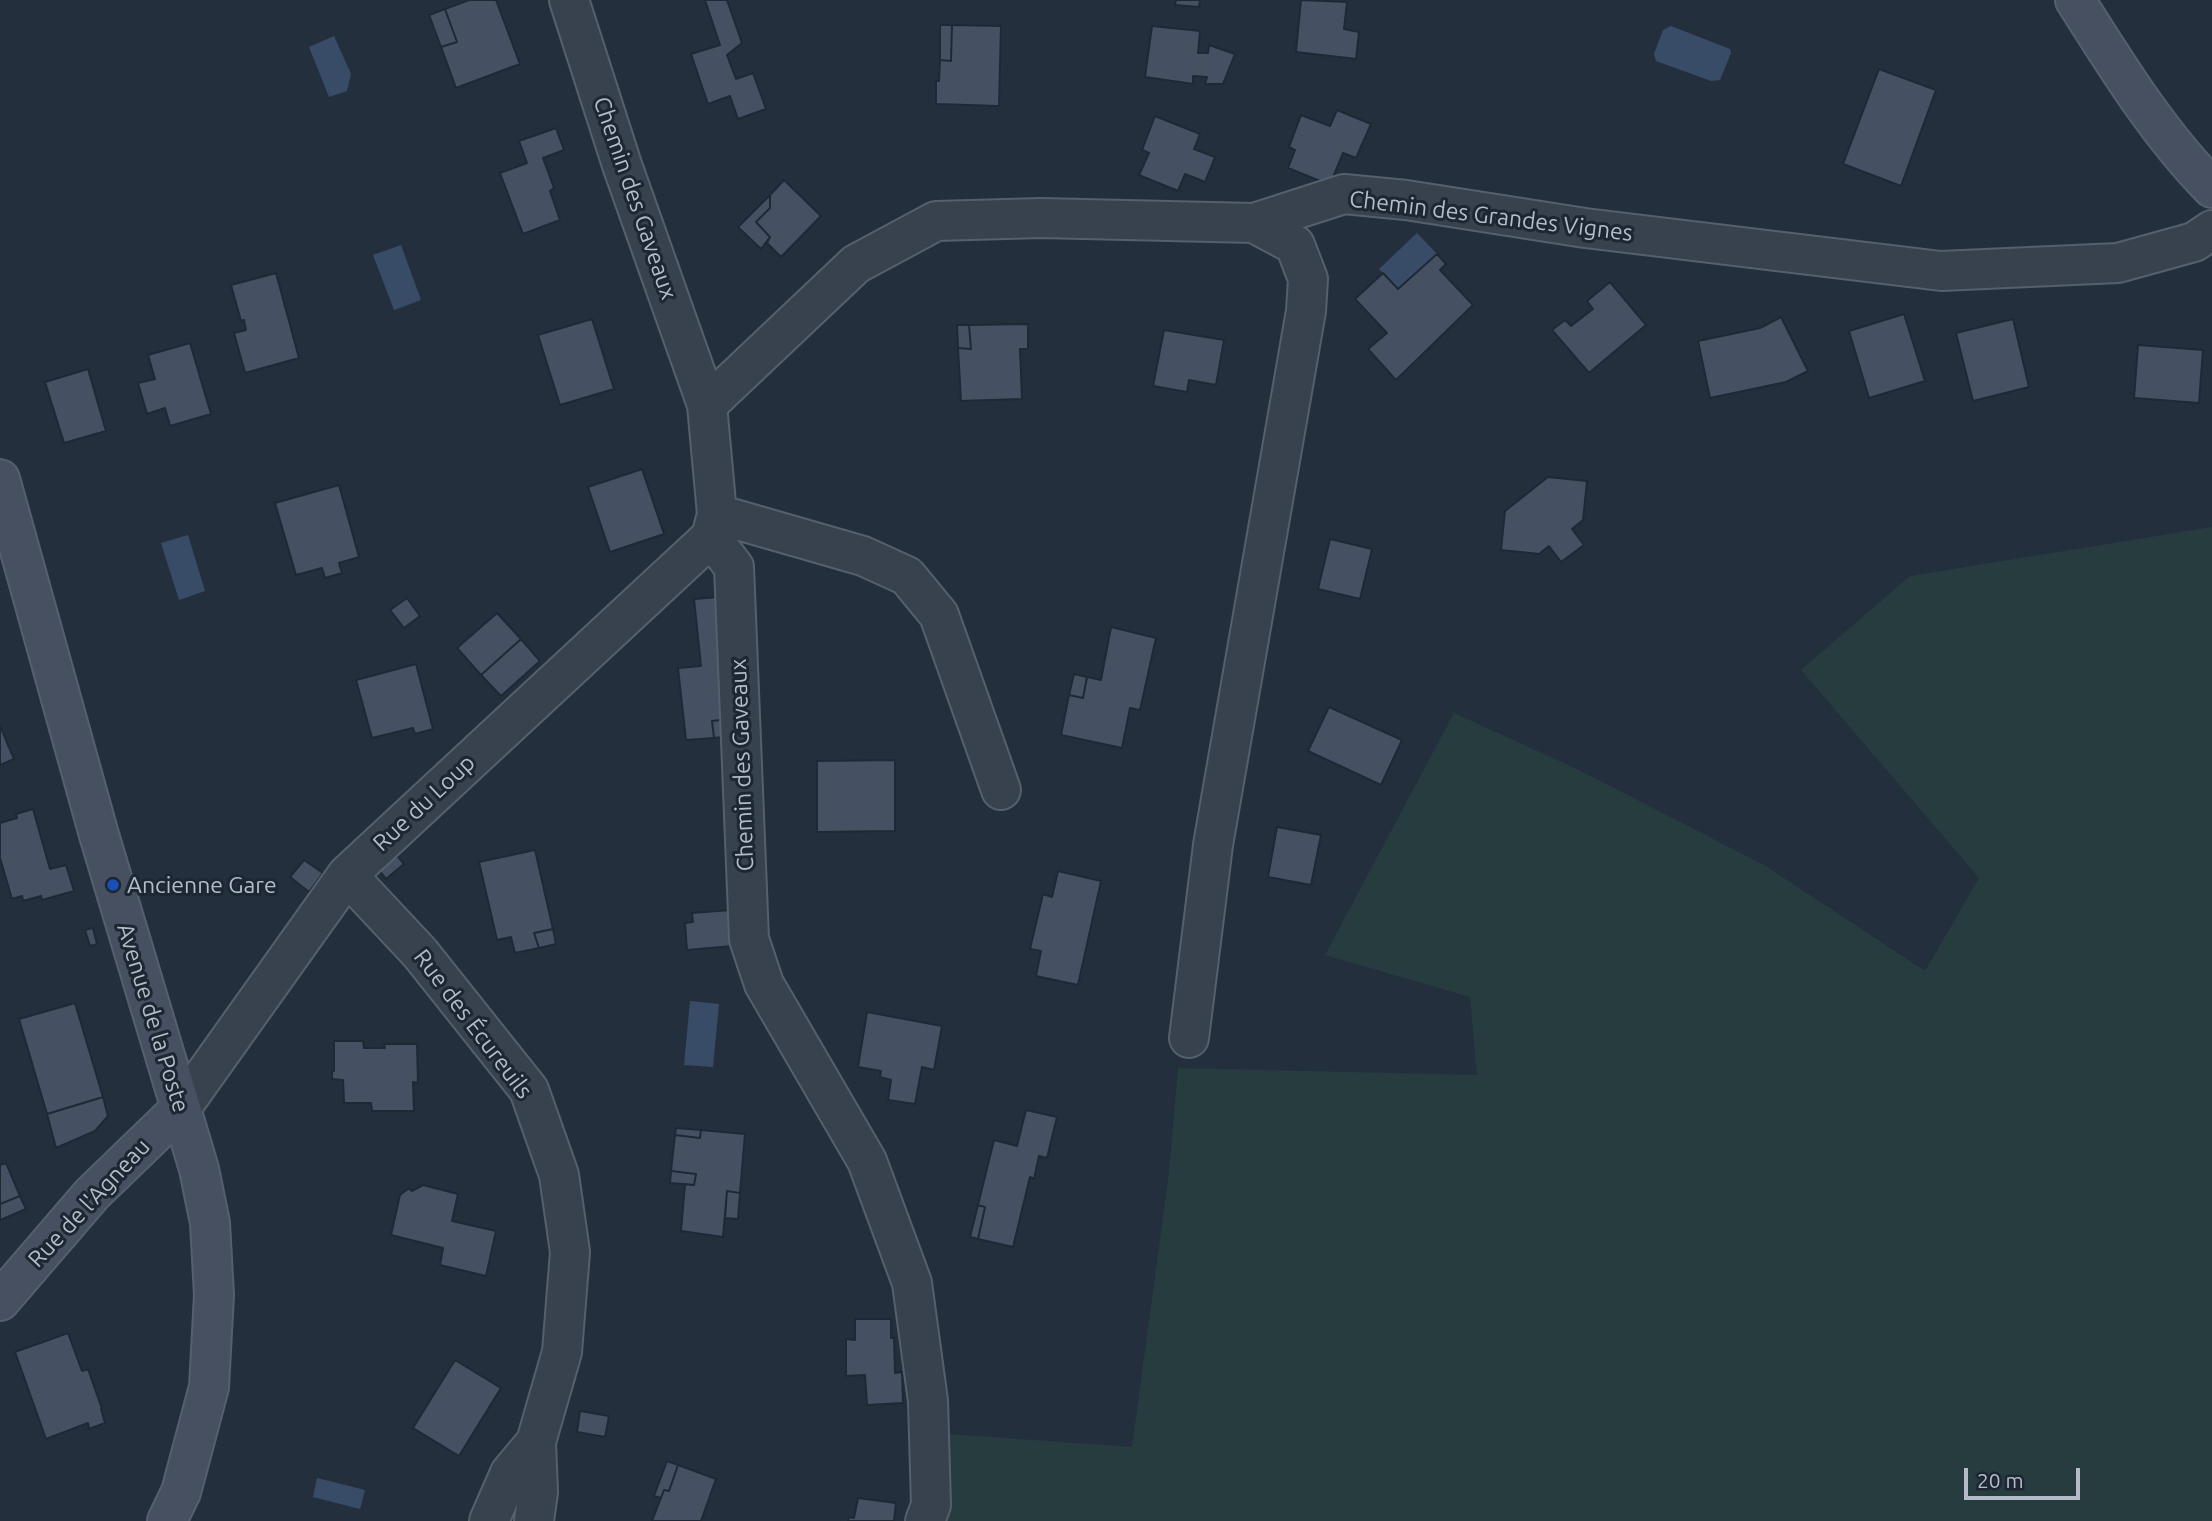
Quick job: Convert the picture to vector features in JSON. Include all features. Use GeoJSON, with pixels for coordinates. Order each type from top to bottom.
{"type":"FeatureCollection","features":[{"type":"Feature","properties":{"kind":"main road"},"geometry":{"type":"LineString","coordinates":[[2075,0],[2128,82],[2181,156],[2212,188]]}},
{"type":"Feature","properties":{"kind":"main road","name":"Avenue de la Poste"},"geometry":{"type":"LineString","coordinates":[[0,479],[102,848],[199,1169],[210,1223],[214,1295],[209,1387],[181,1492],[167,1521]]}},
{"type":"Feature","properties":{"kind":"main road","name":"Rue de l'Agneau"},"geometry":{"type":"LineString","coordinates":[[0,1301],[92,1194],[181,1108]]}},
{"type":"Feature","properties":{"kind":"street","name":"Chemin des Gaveaux"},"geometry":{"type":"LineString","coordinates":[[569,0],[622,165],[707,405],[714,525],[734,567],[749,939],[764,984],[867,1161],[912,1283],[928,1401],[931,1505],[925,1521]]}},
{"type":"Feature","properties":{"kind":"street","name":"Chemin des Grandes Vignes"},"geometry":{"type":"LineString","coordinates":[[707,405],[856,264],[936,221],[1041,218],[1254,223],[1344,194],[1406,200],[1585,228],[1941,271],[2118,263],[2194,242],[2212,230]]}},
{"type":"Feature","properties":{"kind":"street"},"geometry":{"type":"LineString","coordinates":[[1189,1038],[1213,845],[1306,311],[1308,279],[1295,245],[1254,223]]}},
{"type":"Feature","properties":{"kind":"street"},"geometry":{"type":"LineString","coordinates":[[714,525],[863,556],[907,576],[939,615],[1001,790]]}},
{"type":"Feature","properties":{"kind":"street","name":"Rue du Loup"},"geometry":{"type":"LineString","coordinates":[[181,1108],[346,875],[714,525]]}},
{"type":"Feature","properties":{"kind":"street","name":"Rue des Écureuils"},"geometry":{"type":"LineString","coordinates":[[346,875],[420,953],[529,1090],[559,1175],[569,1252],[562,1352],[536,1442],[538,1492],[534,1521]]}},
{"type":"Feature","properties":{"kind":"street","name":"Rue des Écureuils"},"geometry":{"type":"LineString","coordinates":[[489,1521],[510,1473],[536,1442]]}},
{"type":"Feature","properties":{"kind":"green space"},"geometry":{"type":"Polygon","coordinates":[[[2212,527],[2212,1521],[939,1521],[949,1434],[1132,1447],[1169,1172],[1178,1068],[1477,1075],[1470,997],[1325,955],[1454,713],[1577,769],[1764,865],[1925,971],[1979,878],[1801,670],[1910,576],[2212,527]]]}},
{"type":"Feature","properties":{"kind":"water"},"geometry":{"type":"Polygon","coordinates":[[[1671,26],[1730,49],[1731,53],[1720,80],[1711,81],[1656,61],[1654,54],[1663,30],[1671,26]]]}},
{"type":"Feature","properties":{"kind":"water"},"geometry":{"type":"Polygon","coordinates":[[[334,36],[351,74],[347,91],[329,97],[309,47],[334,36]]]}},
{"type":"Feature","properties":{"kind":"water"},"geometry":{"type":"Polygon","coordinates":[[[1417,233],[1437,254],[1398,289],[1379,269],[1417,233]]]}},
{"type":"Feature","properties":{"kind":"water"},"geometry":{"type":"Polygon","coordinates":[[[401,245],[421,300],[394,310],[373,255],[401,245]]]}},
{"type":"Feature","properties":{"kind":"water"},"geometry":{"type":"Polygon","coordinates":[[[188,535],[205,591],[179,600],[161,543],[188,535]]]}},
{"type":"Feature","properties":{"kind":"water"},"geometry":{"type":"Polygon","coordinates":[[[690,1001],[719,1004],[713,1067],[684,1065],[690,1001]]]}},
{"type":"Feature","properties":{"kind":"water"},"geometry":{"type":"Polygon","coordinates":[[[317,1478],[365,1490],[360,1509],[313,1497],[317,1478]]]}},
{"type":"Feature","properties":{"kind":"building"},"geometry":{"type":"Polygon","coordinates":[[[469,0],[496,0],[520,64],[456,88],[441,47],[457,42],[445,9],[469,0]]]}},
{"type":"Feature","properties":{"kind":"building"},"geometry":{"type":"Polygon","coordinates":[[[705,0],[727,0],[742,43],[727,55],[736,79],[753,73],[766,109],[738,119],[730,96],[708,104],[691,54],[720,45],[705,0]]]}},
{"type":"Feature","properties":{"kind":"building"},"geometry":{"type":"Polygon","coordinates":[[[1176,0],[1200,0],[1199,7],[1175,5],[1176,0]]]}},
{"type":"Feature","properties":{"kind":"building"},"geometry":{"type":"Polygon","coordinates":[[[1301,0],[1347,2],[1344,29],[1359,32],[1356,59],[1296,52],[1301,0]]]}},
{"type":"Feature","properties":{"kind":"building"},"geometry":{"type":"Polygon","coordinates":[[[445,9],[457,42],[441,47],[429,15],[445,9]]]}},
{"type":"Feature","properties":{"kind":"building"},"geometry":{"type":"Polygon","coordinates":[[[940,25],[952,25],[951,61],[940,60],[940,25]]]}},
{"type":"Feature","properties":{"kind":"building"},"geometry":{"type":"Polygon","coordinates":[[[952,25],[1001,26],[999,106],[936,104],[940,60],[951,61],[952,25]]]}},
{"type":"Feature","properties":{"kind":"building"},"geometry":{"type":"Polygon","coordinates":[[[1152,26],[1200,31],[1198,53],[1208,53],[1209,45],[1235,54],[1223,84],[1205,84],[1207,77],[1193,76],[1193,84],[1145,77],[1152,26]]]}},
{"type":"Feature","properties":{"kind":"building"},"geometry":{"type":"Polygon","coordinates":[[[1879,69],[1936,90],[1901,186],[1843,164],[1879,69]]]}},
{"type":"Feature","properties":{"kind":"building"},"geometry":{"type":"Polygon","coordinates":[[[1337,110],[1371,124],[1356,158],[1343,153],[1330,185],[1288,168],[1295,150],[1289,147],[1301,115],[1330,126],[1337,110]]]}},
{"type":"Feature","properties":{"kind":"building"},"geometry":{"type":"Polygon","coordinates":[[[1155,116],[1200,134],[1194,149],[1215,157],[1205,182],[1185,174],[1178,191],[1139,175],[1149,153],[1142,150],[1155,116]]]}},
{"type":"Feature","properties":{"kind":"building"},"geometry":{"type":"Polygon","coordinates":[[[556,128],[564,150],[543,158],[554,188],[550,191],[560,220],[523,234],[500,173],[527,163],[519,141],[556,128]]]}},
{"type":"Feature","properties":{"kind":"building"},"geometry":{"type":"Polygon","coordinates":[[[784,180],[821,216],[781,257],[767,243],[770,237],[756,222],[770,208],[770,195],[784,180]]]}},
{"type":"Feature","properties":{"kind":"building"},"geometry":{"type":"Polygon","coordinates":[[[770,195],[770,208],[756,222],[770,237],[761,249],[738,227],[770,195]]]}},
{"type":"Feature","properties":{"kind":"building"},"geometry":{"type":"Polygon","coordinates":[[[1437,254],[1446,264],[1440,270],[1473,305],[1396,380],[1368,349],[1387,333],[1355,299],[1383,273],[1398,289],[1437,254]]]}},
{"type":"Feature","properties":{"kind":"building"},"geometry":{"type":"Polygon","coordinates":[[[276,273],[299,358],[245,373],[234,333],[246,330],[231,285],[276,273]]]}},
{"type":"Feature","properties":{"kind":"building"},"geometry":{"type":"Polygon","coordinates":[[[1610,282],[1646,325],[1589,373],[1552,330],[1565,320],[1571,326],[1593,309],[1587,301],[1610,282]]]}},
{"type":"Feature","properties":{"kind":"building"},"geometry":{"type":"Polygon","coordinates":[[[1904,314],[1925,381],[1869,398],[1849,331],[1904,314]]]}},
{"type":"Feature","properties":{"kind":"building"},"geometry":{"type":"Polygon","coordinates":[[[1781,317],[1808,371],[1786,382],[1710,398],[1698,341],[1760,328],[1781,317]]]}},
{"type":"Feature","properties":{"kind":"building"},"geometry":{"type":"Polygon","coordinates":[[[592,319],[614,389],[560,405],[538,335],[592,319]]]}},
{"type":"Feature","properties":{"kind":"building"},"geometry":{"type":"Polygon","coordinates":[[[2013,319],[2029,387],[1973,401],[1956,333],[2013,319]]]}},
{"type":"Feature","properties":{"kind":"building"},"geometry":{"type":"Polygon","coordinates":[[[1028,324],[1028,349],[1020,349],[1022,399],[961,401],[958,348],[971,349],[969,325],[1028,324]]]}},
{"type":"Feature","properties":{"kind":"building"},"geometry":{"type":"Polygon","coordinates":[[[957,325],[969,325],[971,349],[958,348],[957,325]]]}},
{"type":"Feature","properties":{"kind":"building"},"geometry":{"type":"Polygon","coordinates":[[[1164,330],[1224,340],[1216,385],[1189,380],[1187,392],[1153,386],[1164,330]]]}},
{"type":"Feature","properties":{"kind":"building"},"geometry":{"type":"Polygon","coordinates":[[[190,343],[211,414],[170,426],[165,408],[147,414],[138,383],[155,379],[148,355],[190,343]]]}},
{"type":"Feature","properties":{"kind":"building"},"geometry":{"type":"Polygon","coordinates":[[[2138,345],[2203,350],[2199,403],[2134,398],[2138,345]]]}},
{"type":"Feature","properties":{"kind":"building"},"geometry":{"type":"Polygon","coordinates":[[[88,369],[106,431],[64,443],[45,382],[88,369]]]}},
{"type":"Feature","properties":{"kind":"building"},"geometry":{"type":"Polygon","coordinates":[[[642,469],[664,534],[610,552],[588,487],[642,469]]]}},
{"type":"Feature","properties":{"kind":"building"},"geometry":{"type":"Polygon","coordinates":[[[1548,477],[1587,481],[1583,520],[1572,529],[1584,545],[1561,562],[1549,546],[1539,554],[1501,550],[1505,511],[1548,477]]]}},
{"type":"Feature","properties":{"kind":"building"},"geometry":{"type":"Polygon","coordinates":[[[339,485],[359,557],[339,563],[342,573],[325,578],[322,568],[296,575],[275,503],[339,485]]]}},
{"type":"Feature","properties":{"kind":"building"},"geometry":{"type":"Polygon","coordinates":[[[1330,539],[1372,549],[1360,599],[1318,589],[1330,539]]]}},
{"type":"Feature","properties":{"kind":"building"},"geometry":{"type":"Polygon","coordinates":[[[731,596],[730,719],[712,721],[714,738],[686,740],[678,668],[701,666],[694,599],[731,596]]]}},
{"type":"Feature","properties":{"kind":"building"},"geometry":{"type":"Polygon","coordinates":[[[407,598],[420,616],[404,628],[390,610],[407,598]]]}},
{"type":"Feature","properties":{"kind":"building"},"geometry":{"type":"Polygon","coordinates":[[[497,613],[521,639],[481,675],[457,648],[497,613]]]}},
{"type":"Feature","properties":{"kind":"building"},"geometry":{"type":"Polygon","coordinates":[[[1111,627],[1156,638],[1140,710],[1130,708],[1122,748],[1061,735],[1069,695],[1083,698],[1087,677],[1101,680],[1111,627]]]}},
{"type":"Feature","properties":{"kind":"building"},"geometry":{"type":"Polygon","coordinates":[[[521,639],[540,661],[501,696],[481,675],[521,639]]]}},
{"type":"Feature","properties":{"kind":"building"},"geometry":{"type":"Polygon","coordinates":[[[416,664],[433,729],[415,734],[413,728],[372,738],[356,680],[416,664]]]}},
{"type":"Feature","properties":{"kind":"building"},"geometry":{"type":"Polygon","coordinates":[[[1074,674],[1087,677],[1083,698],[1069,695],[1074,674]]]}},
{"type":"Feature","properties":{"kind":"building"},"geometry":{"type":"Polygon","coordinates":[[[1329,707],[1402,740],[1381,785],[1308,751],[1329,707]]]}},
{"type":"Feature","properties":{"kind":"building"},"geometry":{"type":"Polygon","coordinates":[[[730,719],[732,736],[714,738],[712,721],[730,719]]]}},
{"type":"Feature","properties":{"kind":"building"},"geometry":{"type":"Polygon","coordinates":[[[0,726],[14,759],[0,765],[0,726]]]}},
{"type":"Feature","properties":{"kind":"building"},"geometry":{"type":"Polygon","coordinates":[[[895,760],[895,831],[817,832],[817,761],[895,760]]]}},
{"type":"Feature","properties":{"kind":"building"},"geometry":{"type":"Polygon","coordinates":[[[33,809],[50,869],[66,865],[74,891],[42,900],[41,896],[23,901],[22,896],[12,899],[0,858],[0,823],[33,809]]]}},
{"type":"Feature","properties":{"kind":"building"},"geometry":{"type":"Polygon","coordinates":[[[1277,827],[1321,835],[1311,885],[1268,877],[1277,827]]]}},
{"type":"Feature","properties":{"kind":"building"},"geometry":{"type":"Polygon","coordinates":[[[535,850],[553,929],[534,933],[539,948],[515,953],[511,937],[497,940],[479,862],[535,850]]]}},
{"type":"Feature","properties":{"kind":"building"},"geometry":{"type":"Polygon","coordinates":[[[395,853],[404,864],[386,879],[377,868],[395,853]]]}},
{"type":"Feature","properties":{"kind":"building"},"geometry":{"type":"Polygon","coordinates":[[[304,860],[323,873],[309,892],[290,877],[304,860]]]}},
{"type":"Feature","properties":{"kind":"building"},"geometry":{"type":"Polygon","coordinates":[[[1058,871],[1101,881],[1078,985],[1036,976],[1041,951],[1030,949],[1043,894],[1052,897],[1058,871]]]}},
{"type":"Feature","properties":{"kind":"building"},"geometry":{"type":"Polygon","coordinates":[[[731,910],[733,946],[687,950],[685,923],[693,922],[692,913],[731,910]]]}},
{"type":"Feature","properties":{"kind":"building"},"geometry":{"type":"Polygon","coordinates":[[[93,928],[97,944],[90,946],[85,930],[93,928]]]}},
{"type":"Feature","properties":{"kind":"building"},"geometry":{"type":"Polygon","coordinates":[[[553,929],[556,944],[539,948],[534,933],[553,929]]]}},
{"type":"Feature","properties":{"kind":"building"},"geometry":{"type":"Polygon","coordinates":[[[75,1003],[103,1097],[47,1114],[19,1019],[75,1003]]]}},
{"type":"Feature","properties":{"kind":"building"},"geometry":{"type":"Polygon","coordinates":[[[867,1012],[942,1026],[934,1070],[922,1067],[915,1104],[888,1100],[891,1080],[880,1077],[881,1071],[858,1067],[867,1012]]]}},
{"type":"Feature","properties":{"kind":"building"},"geometry":{"type":"Polygon","coordinates":[[[334,1041],[363,1041],[364,1048],[385,1048],[384,1044],[417,1044],[418,1083],[413,1082],[414,1111],[372,1111],[371,1103],[344,1103],[343,1080],[332,1079],[334,1041]]]}},
{"type":"Feature","properties":{"kind":"building"},"geometry":{"type":"Polygon","coordinates":[[[103,1097],[108,1116],[95,1131],[56,1148],[47,1114],[103,1097]]]}},
{"type":"Feature","properties":{"kind":"building"},"geometry":{"type":"Polygon","coordinates":[[[1026,1110],[1057,1117],[1047,1158],[1039,1156],[1034,1179],[1030,1177],[1013,1247],[978,1239],[985,1207],[978,1205],[994,1140],[1017,1146],[1026,1110]]]}},
{"type":"Feature","properties":{"kind":"building"},"geometry":{"type":"Polygon","coordinates":[[[676,1128],[701,1130],[700,1138],[675,1135],[676,1128]]]}},
{"type":"Feature","properties":{"kind":"building"},"geometry":{"type":"Polygon","coordinates":[[[701,1130],[745,1134],[740,1193],[727,1191],[723,1237],[681,1231],[685,1184],[694,1185],[696,1174],[671,1171],[675,1135],[700,1138],[701,1130]]]}},
{"type":"Feature","properties":{"kind":"building"},"geometry":{"type":"Polygon","coordinates":[[[6,1163],[20,1196],[0,1204],[0,1165],[6,1163]]]}},
{"type":"Feature","properties":{"kind":"building"},"geometry":{"type":"Polygon","coordinates":[[[671,1171],[696,1174],[694,1185],[670,1183],[671,1171]]]}},
{"type":"Feature","properties":{"kind":"building"},"geometry":{"type":"Polygon","coordinates":[[[423,1185],[458,1194],[452,1221],[496,1231],[486,1276],[440,1265],[443,1248],[391,1235],[400,1195],[409,1188],[412,1191],[423,1185]]]}},
{"type":"Feature","properties":{"kind":"building"},"geometry":{"type":"Polygon","coordinates":[[[727,1191],[740,1193],[738,1219],[725,1218],[727,1191]]]}},
{"type":"Feature","properties":{"kind":"building"},"geometry":{"type":"Polygon","coordinates":[[[20,1196],[26,1209],[0,1220],[0,1204],[20,1196]]]}},
{"type":"Feature","properties":{"kind":"building"},"geometry":{"type":"Polygon","coordinates":[[[978,1205],[985,1207],[978,1239],[970,1237],[978,1205]]]}},
{"type":"Feature","properties":{"kind":"building"},"geometry":{"type":"Polygon","coordinates":[[[855,1319],[891,1319],[895,1373],[902,1372],[903,1403],[867,1405],[865,1375],[846,1376],[846,1339],[855,1340],[855,1319]]]}},
{"type":"Feature","properties":{"kind":"building"},"geometry":{"type":"Polygon","coordinates":[[[68,1333],[82,1371],[88,1369],[105,1423],[89,1429],[88,1423],[46,1439],[15,1352],[68,1333]]]}},
{"type":"Feature","properties":{"kind":"building"},"geometry":{"type":"Polygon","coordinates":[[[455,1360],[501,1388],[459,1456],[413,1428],[455,1360]]]}},
{"type":"Feature","properties":{"kind":"building"},"geometry":{"type":"Polygon","coordinates":[[[580,1411],[609,1416],[605,1437],[577,1432],[580,1411]]]}},
{"type":"Feature","properties":{"kind":"building"},"geometry":{"type":"Polygon","coordinates":[[[667,1461],[678,1465],[669,1491],[664,1490],[661,1498],[654,1496],[667,1461]]]}},
{"type":"Feature","properties":{"kind":"building"},"geometry":{"type":"Polygon","coordinates":[[[678,1465],[716,1479],[701,1521],[652,1521],[664,1490],[669,1491],[678,1465]]]}},
{"type":"Feature","properties":{"kind":"building"},"geometry":{"type":"Polygon","coordinates":[[[858,1498],[896,1503],[894,1521],[848,1521],[849,1517],[854,1518],[858,1498]]]}},
{"type":"Feature","properties":{"kind":"place","name":"Ancienne Gare"},"geometry":{"type":"Point","coordinates":[113,885]}}]}
